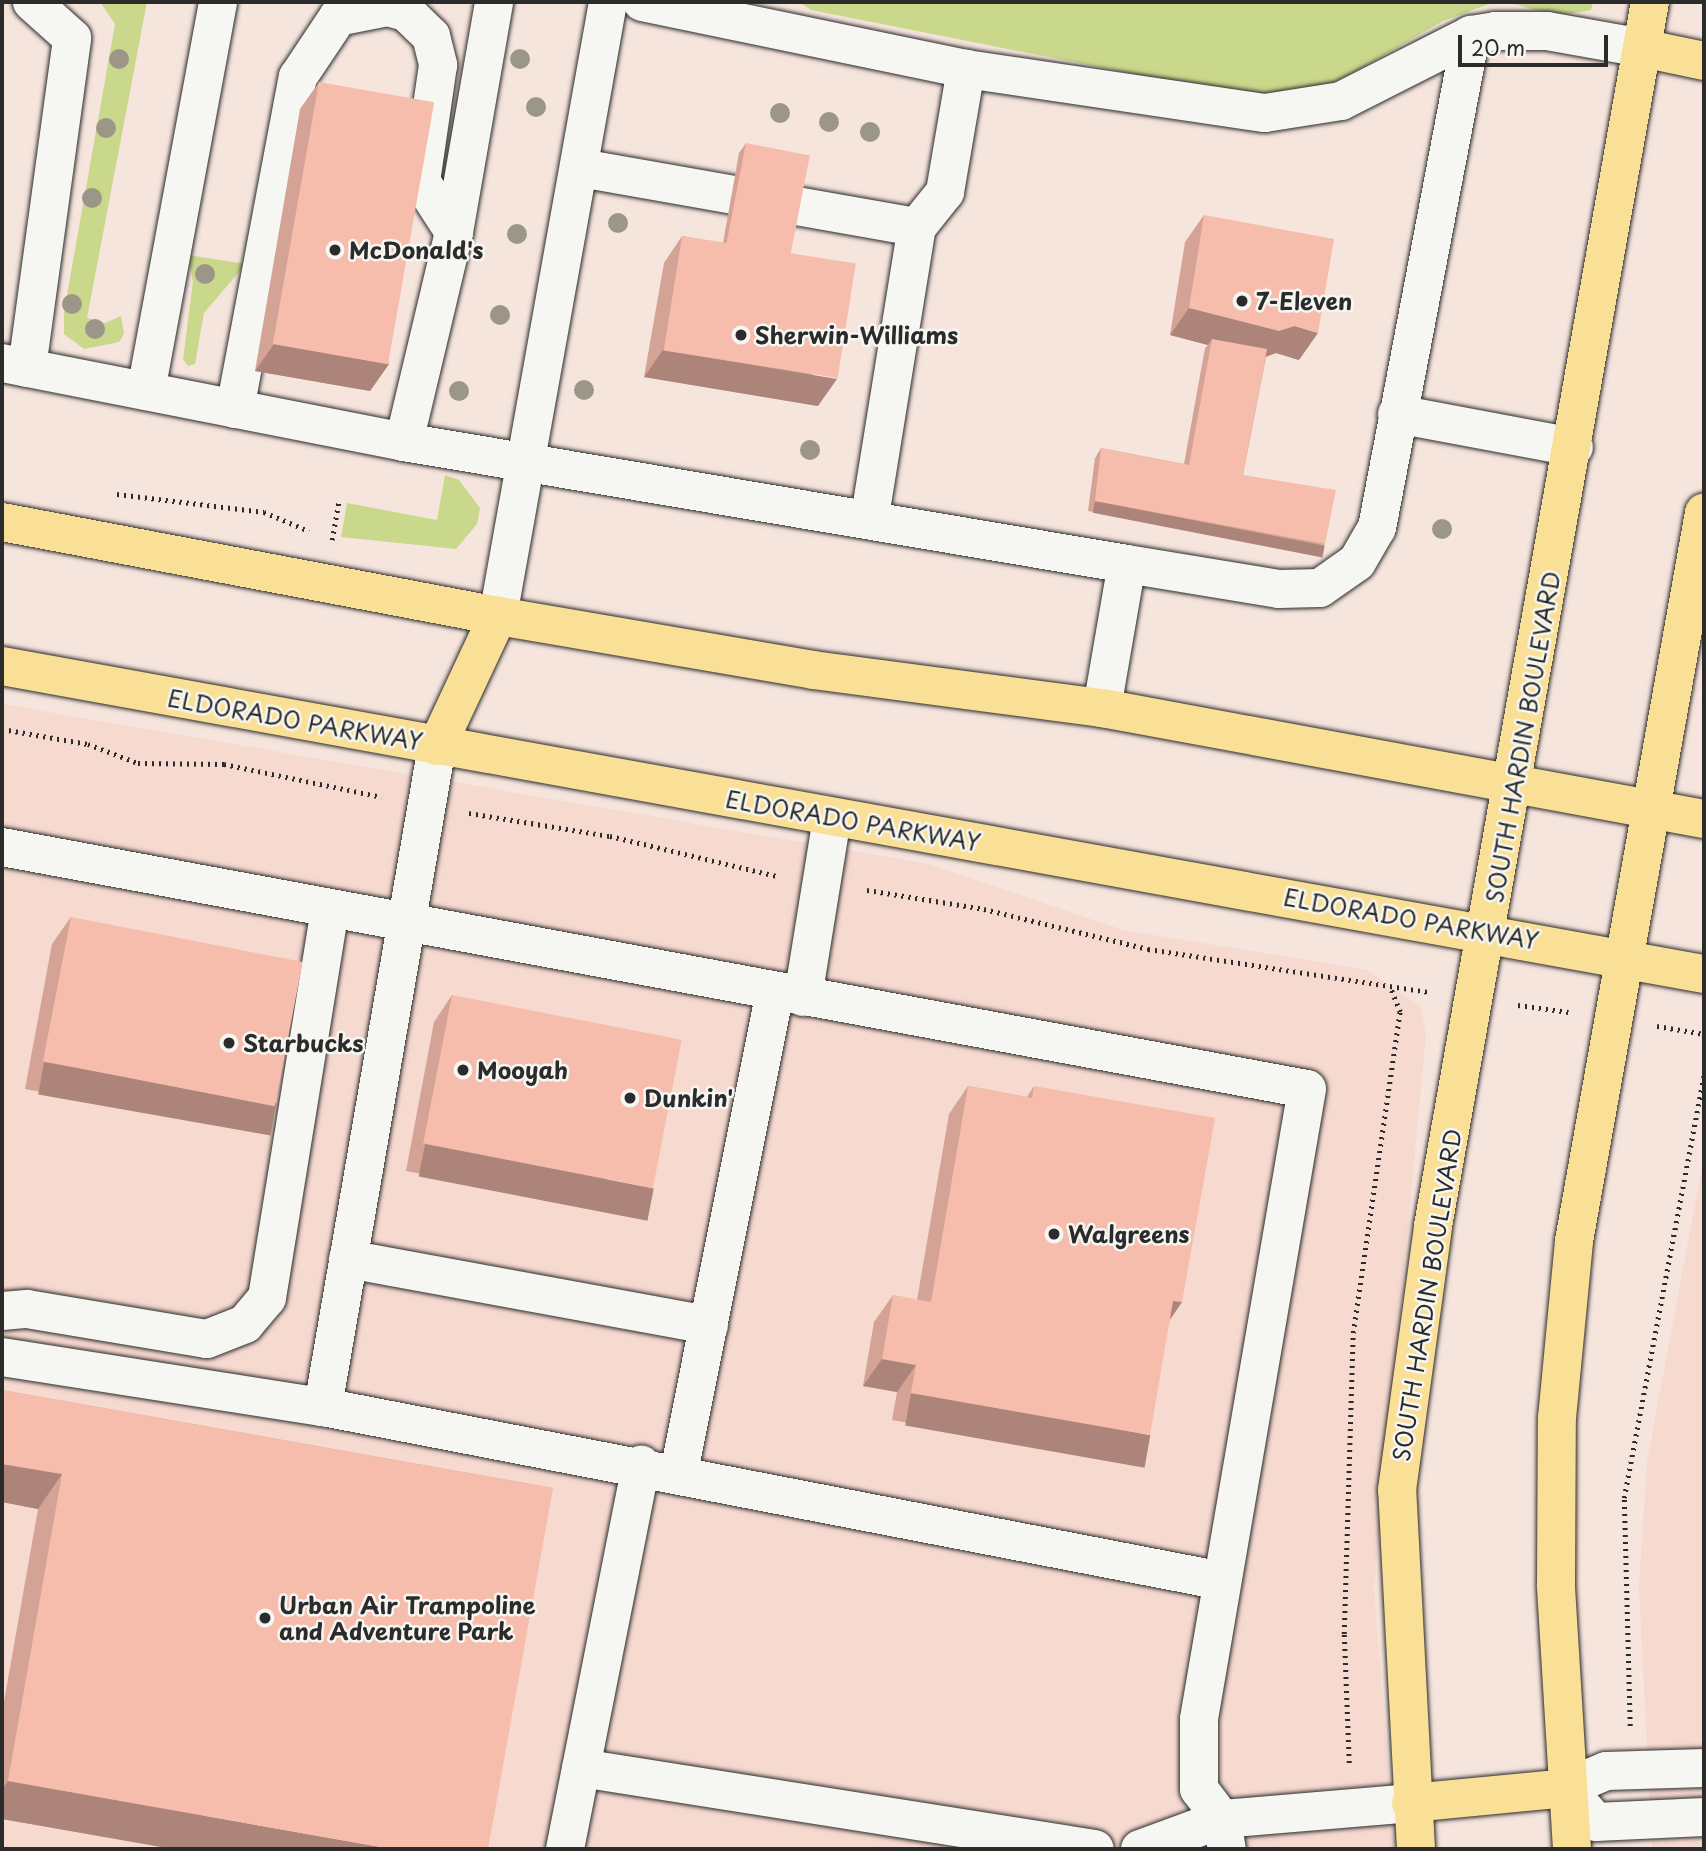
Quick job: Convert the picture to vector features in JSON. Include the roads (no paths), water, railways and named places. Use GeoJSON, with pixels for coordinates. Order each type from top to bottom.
{"type":"FeatureCollection","features":[{"type":"Feature","properties":{"kind":"main road","name":"SOUTH HARDIN BOULEVARD"},"geometry":{"type":"LineString","coordinates":[[1416,1849],[1411,1803],[1397,1490],[1433,1226],[1516,787],[1650,2]]}},
{"type":"Feature","properties":{"kind":"main road"},"geometry":{"type":"LineString","coordinates":[[1642,48],[1704,61]]}},
{"type":"Feature","properties":{"kind":"main road"},"geometry":{"type":"LineString","coordinates":[[1572,1849],[1566,1788],[1557,1418],[1574,1241],[1647,809],[1704,513]]}},
{"type":"Feature","properties":{"kind":"main road"},"geometry":{"type":"LineString","coordinates":[[2,522],[498,616],[813,670],[1102,708],[1516,787],[1704,819]]}},
{"type":"Feature","properties":{"kind":"main road"},"geometry":{"type":"LineString","coordinates":[[437,746],[498,616]]}},
{"type":"Feature","properties":{"kind":"main road","name":"ELDORADO PARKWAY"},"geometry":{"type":"LineString","coordinates":[[2,666],[832,818],[1488,932],[1704,974]]}},
{"type":"Feature","properties":{"kind":"main road"},"geometry":{"type":"LineString","coordinates":[[1411,1803],[1566,1788]]}},
{"type":"Feature","properties":{"kind":"lane"},"geometry":{"type":"LineString","coordinates":[[32,2],[72,38],[14,366],[404,442],[870,516],[1126,564],[1279,589],[1321,588],[1341,578],[1377,528],[1471,35]]}},
{"type":"Feature","properties":{"kind":"lane"},"geometry":{"type":"LineString","coordinates":[[146,391],[218,2]]}},
{"type":"Feature","properties":{"kind":"lane"},"geometry":{"type":"LineString","coordinates":[[404,442],[454,232],[494,2]]}},
{"type":"Feature","properties":{"kind":"lane"},"geometry":{"type":"LineString","coordinates":[[498,616],[530,462],[608,2]]}},
{"type":"Feature","properties":{"kind":"lane"},"geometry":{"type":"LineString","coordinates":[[642,2],[753,12],[966,69],[1294,112],[1364,92],[1471,35],[1521,29],[1642,48]]}},
{"type":"Feature","properties":{"kind":"lane"},"geometry":{"type":"LineString","coordinates":[[235,409],[296,86],[308,55],[338,18],[387,6],[406,12],[431,36],[438,65],[421,181],[454,232]]}},
{"type":"Feature","properties":{"kind":"lane"},"geometry":{"type":"LineString","coordinates":[[870,516],[916,227],[946,192],[966,69]]}},
{"type":"Feature","properties":{"kind":"lane"},"geometry":{"type":"LineString","coordinates":[[581,168],[916,227]]}},
{"type":"Feature","properties":{"kind":"lane"},"geometry":{"type":"LineString","coordinates":[[1397,415],[1574,447]]}},
{"type":"Feature","properties":{"kind":"lane"},"geometry":{"type":"LineString","coordinates":[[1102,708],[1126,564]]}},
{"type":"Feature","properties":{"kind":"lane"},"geometry":{"type":"LineString","coordinates":[[323,1408],[437,746]]}},
{"type":"Feature","properties":{"kind":"lane"},"geometry":{"type":"LineString","coordinates":[[678,1472],[709,1325],[832,818]]}},
{"type":"Feature","properties":{"kind":"lane"},"geometry":{"type":"LineString","coordinates":[[2,848],[406,925],[1307,1089],[1199,1719],[1199,1789],[1224,1834]]}},
{"type":"Feature","properties":{"kind":"lane"},"geometry":{"type":"LineString","coordinates":[[2,1311],[27,1308],[207,1339],[246,1324],[260,1307],[267,1298],[330,910]]}},
{"type":"Feature","properties":{"kind":"lane"},"geometry":{"type":"LineString","coordinates":[[348,1259],[709,1325]]}},
{"type":"Feature","properties":{"kind":"lane"},"geometry":{"type":"LineString","coordinates":[[2,1357],[323,1408],[641,1464],[1222,1581]]}},
{"type":"Feature","properties":{"kind":"lane"},"geometry":{"type":"LineString","coordinates":[[565,1849],[641,1464]]}},
{"type":"Feature","properties":{"kind":"lane"},"geometry":{"type":"LineString","coordinates":[[581,1768],[904,1835],[1095,1849]]}},
{"type":"Feature","properties":{"kind":"lane"},"geometry":{"type":"LineString","coordinates":[[1704,1768],[1606,1771],[1566,1788],[1595,1822],[1704,1817]]}},
{"type":"Feature","properties":{"kind":"lane"},"geometry":{"type":"LineString","coordinates":[[1140,1849],[1411,1803]]}},
{"type":"Feature","properties":{"kind":"place","name":"McDonald's"},"geometry":{"type":"Point","coordinates":[335,250]}},
{"type":"Feature","properties":{"kind":"place","name":"7-Eleven"},"geometry":{"type":"Point","coordinates":[1242,301]}},
{"type":"Feature","properties":{"kind":"place","name":"Sherwin-Williams"},"geometry":{"type":"Point","coordinates":[741,335]}},
{"type":"Feature","properties":{"kind":"place","name":"Starbucks"},"geometry":{"type":"Point","coordinates":[229,1043]}},
{"type":"Feature","properties":{"kind":"place","name":"Mooyah"},"geometry":{"type":"Point","coordinates":[463,1070]}},
{"type":"Feature","properties":{"kind":"place","name":"Dunkin'"},"geometry":{"type":"Point","coordinates":[630,1098]}},
{"type":"Feature","properties":{"kind":"place","name":"Walgreens"},"geometry":{"type":"Point","coordinates":[1054,1234]}},
{"type":"Feature","properties":{"kind":"place","name":"Urban Air Trampoline and Adventure Park"},"geometry":{"type":"Point","coordinates":[265,1618]}}]}
